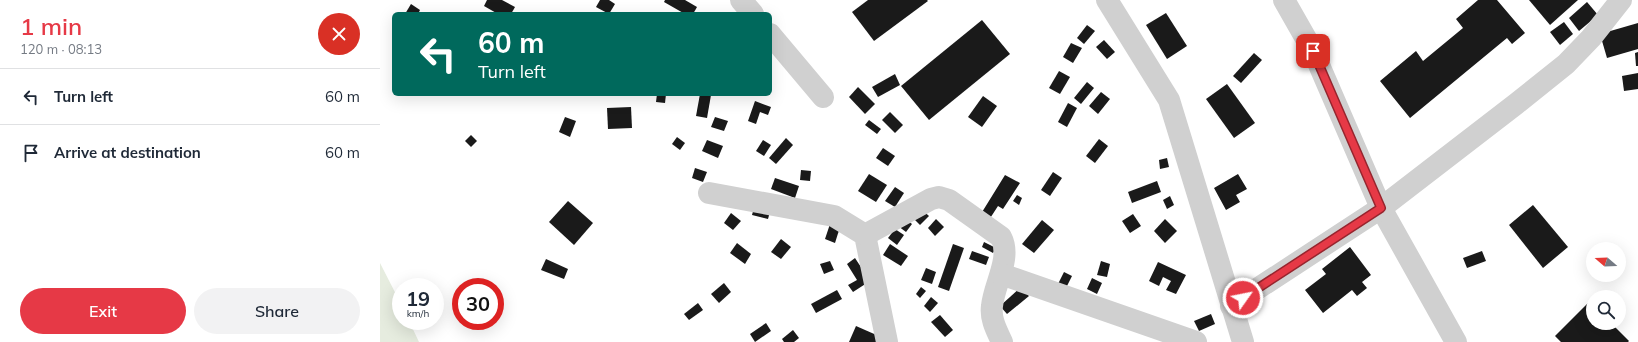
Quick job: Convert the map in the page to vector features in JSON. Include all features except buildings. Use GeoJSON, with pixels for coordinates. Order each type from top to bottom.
{"type":"FeatureCollection","features":[{"type":"Feature","properties":{"kind":"street"},"geometry":{"type":"LineString","coordinates":[[741,0],[751,12]]}},
{"type":"Feature","properties":{"kind":"street"},"geometry":{"type":"LineString","coordinates":[[1107,0],[1169,100],[1243,342]]}},
{"type":"Feature","properties":{"kind":"street"},"geometry":{"type":"LineString","coordinates":[[1284,0],[1313,51],[1381,208],[1456,342]]}},
{"type":"Feature","properties":{"kind":"street"},"geometry":{"type":"LineString","coordinates":[[1231,306],[1381,208],[1566,64],[1591,38],[1621,0]]}},
{"type":"Feature","properties":{"kind":"street"},"geometry":{"type":"LineString","coordinates":[[772,36],[823,97]]}},
{"type":"Feature","properties":{"kind":"street"},"geometry":{"type":"LineString","coordinates":[[709,193],[834,216],[865,236],[887,342]]}},
{"type":"Feature","properties":{"kind":"street"},"geometry":{"type":"LineString","coordinates":[[865,236],[931,199],[939,197],[949,200],[1001,237],[1005,246],[1001,274],[992,306],[992,318],[1002,342]]}},
{"type":"Feature","properties":{"kind":"street"},"geometry":{"type":"LineString","coordinates":[[1001,274],[1196,342]]}},
{"type":"Feature","properties":{"kind":"shaded area"},"geometry":{"type":"Polygon","coordinates":[[[380,263],[392,286],[392,330],[413,330],[419,342],[380,342],[380,263]]]}},
{"type":"Feature","properties":{"kind":"route"},"geometry":{"type":"LineString","coordinates":[[1243,298],[1381,208],[1313,51]]}}]}
